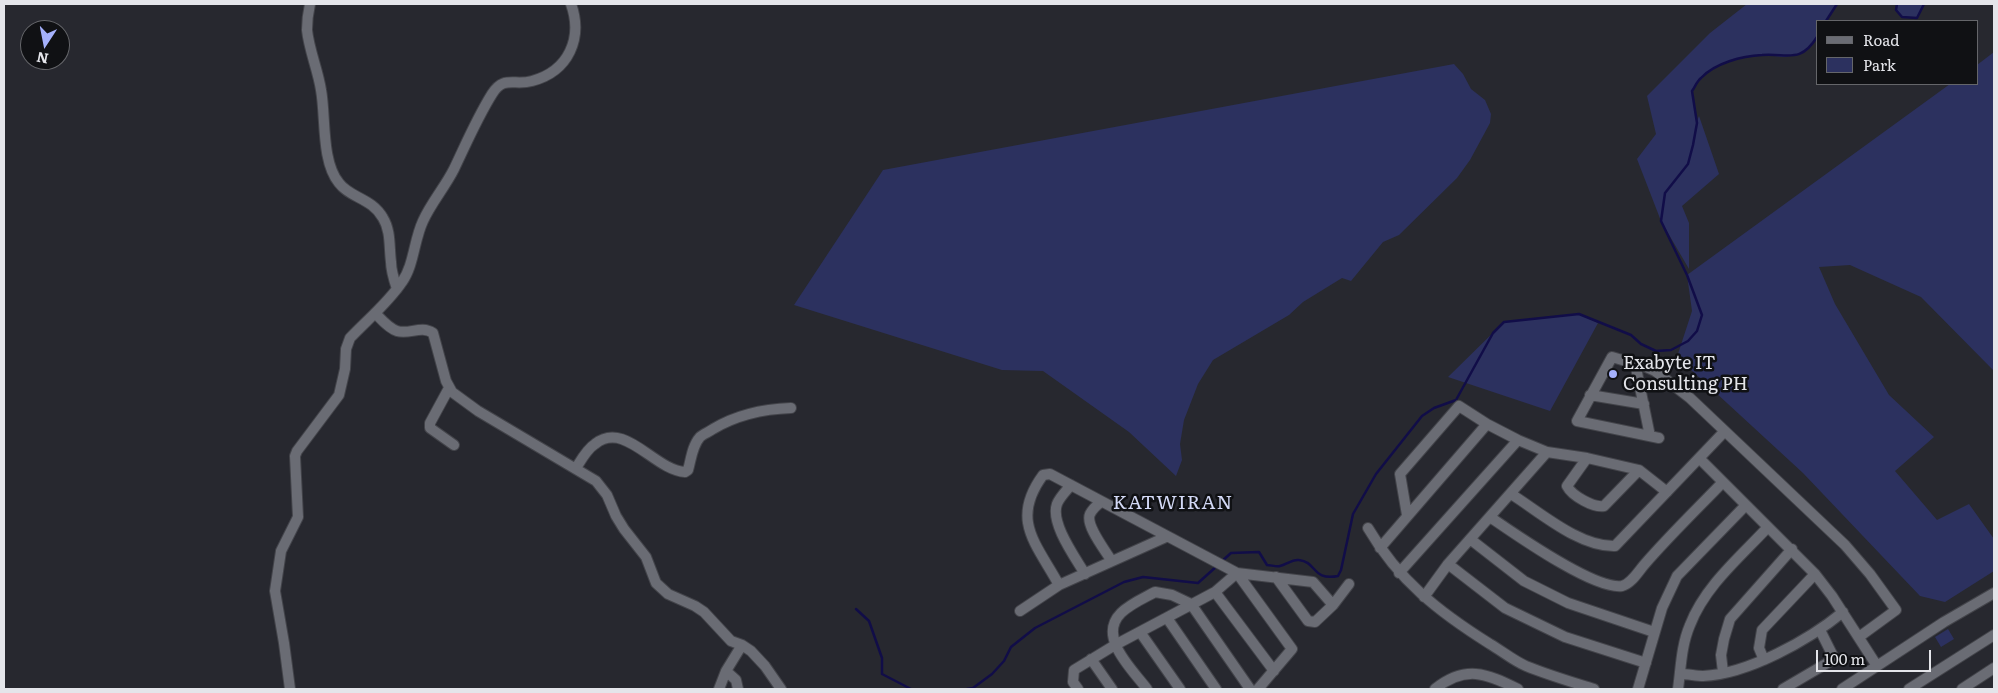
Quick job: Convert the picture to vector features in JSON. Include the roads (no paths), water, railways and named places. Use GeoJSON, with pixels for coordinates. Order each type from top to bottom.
{"type":"FeatureCollection","features":[{"type":"Feature","properties":{"kind":"street"},"geometry":{"type":"LineString","coordinates":[[310,4],[307,15],[307,32],[322,91],[330,163],[339,184],[348,191],[365,199],[376,208],[383,218],[388,228],[391,263],[397,288]]}},
{"type":"Feature","properties":{"kind":"street"},"geometry":{"type":"LineString","coordinates":[[290,689],[275,591],[281,551],[298,517],[295,456],[313,427],[339,395],[345,370],[346,349],[350,338],[403,281],[422,222],[453,170],[495,89],[508,81],[532,81],[556,69],[574,44],[577,31],[571,4]]}},
{"type":"Feature","properties":{"kind":"street"},"geometry":{"type":"LineString","coordinates":[[375,312],[390,328],[399,332],[423,329],[433,333],[449,388],[452,392],[478,411],[596,480],[603,488],[616,516],[646,557],[656,583],[668,594],[704,612],[731,641],[742,645],[751,652],[765,666],[781,689]]}},
{"type":"Feature","properties":{"kind":"street"},"geometry":{"type":"LineString","coordinates":[[1635,364],[1644,404],[1655,437],[1577,421],[1612,357],[1635,364],[1656,371],[1690,398],[1845,545],[1870,574],[1896,610],[1859,637]]}},
{"type":"Feature","properties":{"kind":"street"},"geometry":{"type":"LineString","coordinates":[[449,388],[430,428],[454,445]]}},
{"type":"Feature","properties":{"kind":"street"},"geometry":{"type":"LineString","coordinates":[[1590,395],[1644,404]]}},
{"type":"Feature","properties":{"kind":"street"},"geometry":{"type":"LineString","coordinates":[[1407,515],[1400,474],[1459,406],[1487,424],[1547,452],[1587,458],[1639,470],[1667,492]]}},
{"type":"Feature","properties":{"kind":"street"},"geometry":{"type":"LineString","coordinates":[[576,468],[593,445],[604,437],[613,436],[629,442],[658,462],[685,472],[688,470],[695,444],[701,436],[735,418],[753,412],[768,408],[791,408]]}},
{"type":"Feature","properties":{"kind":"street"},"geometry":{"type":"LineString","coordinates":[[1380,548],[1487,424]]}},
{"type":"Feature","properties":{"kind":"street"},"geometry":{"type":"LineString","coordinates":[[1511,494],[1574,535],[1604,546],[1615,546],[1724,432]]}},
{"type":"Feature","properties":{"kind":"street"},"geometry":{"type":"LineString","coordinates":[[1399,573],[1518,440]]}},
{"type":"Feature","properties":{"kind":"street"},"geometry":{"type":"LineString","coordinates":[[1424,596],[1448,564],[1547,452]]}},
{"type":"Feature","properties":{"kind":"street"},"geometry":{"type":"LineString","coordinates":[[1587,458],[1567,486],[1570,492],[1598,507],[1604,506],[1639,470]]}},
{"type":"Feature","properties":{"kind":"street"},"geometry":{"type":"LineString","coordinates":[[1700,459],[1815,574],[1843,612],[1877,666]]}},
{"type":"Feature","properties":{"kind":"street"},"geometry":{"type":"LineString","coordinates":[[1059,585],[1027,524],[1027,509],[1032,490],[1043,475],[1050,474],[1237,573],[1313,582],[1333,605]]}},
{"type":"Feature","properties":{"kind":"street"},"geometry":{"type":"LineString","coordinates":[[1490,517],[1546,555],[1576,571],[1609,584],[1622,586],[1630,582],[1658,548],[1724,482]]}},
{"type":"Feature","properties":{"kind":"street"},"geometry":{"type":"LineString","coordinates":[[1071,485],[1057,503],[1055,514],[1060,530],[1084,574]]}},
{"type":"Feature","properties":{"kind":"street"},"geometry":{"type":"LineString","coordinates":[[1100,502],[1090,514],[1089,521],[1091,528],[1111,560]]}},
{"type":"Feature","properties":{"kind":"street"},"geometry":{"type":"LineString","coordinates":[[1638,689],[1662,608],[1677,576],[1746,505]]}},
{"type":"Feature","properties":{"kind":"street"},"geometry":{"type":"LineString","coordinates":[[1678,689],[1683,648],[1689,626],[1698,607],[1712,588],[1768,527]]}},
{"type":"Feature","properties":{"kind":"street"},"geometry":{"type":"LineString","coordinates":[[1368,528],[1399,573],[1424,596],[1474,634],[1525,666],[1594,689]]}},
{"type":"Feature","properties":{"kind":"street"},"geometry":{"type":"LineString","coordinates":[[1020,611],[1059,585],[1111,560],[1166,537]]}},
{"type":"Feature","properties":{"kind":"street"},"geometry":{"type":"LineString","coordinates":[[1470,540],[1524,580],[1568,603],[1654,632]]}},
{"type":"Feature","properties":{"kind":"street"},"geometry":{"type":"LineString","coordinates":[[1723,672],[1721,655],[1730,619],[1792,549]]}},
{"type":"Feature","properties":{"kind":"street"},"geometry":{"type":"LineString","coordinates":[[1448,564],[1505,608],[1565,637],[1646,663]]}},
{"type":"Feature","properties":{"kind":"street"},"geometry":{"type":"LineString","coordinates":[[1078,689],[1073,682],[1074,670],[1215,592],[1237,573]]}},
{"type":"Feature","properties":{"kind":"street"},"geometry":{"type":"LineString","coordinates":[[1237,573],[1292,649],[1258,689]]}},
{"type":"Feature","properties":{"kind":"street"},"geometry":{"type":"LineString","coordinates":[[1764,660],[1759,648],[1762,630],[1815,574]]}},
{"type":"Feature","properties":{"kind":"street"},"geometry":{"type":"LineString","coordinates":[[1276,577],[1308,621],[1315,622],[1333,605],[1349,584]]}},
{"type":"Feature","properties":{"kind":"street"},"geometry":{"type":"LineString","coordinates":[[1147,689],[1115,646],[1112,633],[1116,621],[1122,612],[1155,592],[1172,595],[1191,604],[1250,689]]}},
{"type":"Feature","properties":{"kind":"street"},"geometry":{"type":"LineString","coordinates":[[1215,592],[1274,671]]}},
{"type":"Feature","properties":{"kind":"street"},"geometry":{"type":"LineString","coordinates":[[1842,689],[1944,622],[1994,593]]}},
{"type":"Feature","properties":{"kind":"street"},"geometry":{"type":"LineString","coordinates":[[1680,674],[1704,676],[1742,668],[1764,660],[1820,630],[1843,612]]}},
{"type":"Feature","properties":{"kind":"street"},"geometry":{"type":"LineString","coordinates":[[1166,618],[1216,689]]}},
{"type":"Feature","properties":{"kind":"street"},"geometry":{"type":"LineString","coordinates":[[1783,689],[1829,662],[1832,654],[1820,630]]}},
{"type":"Feature","properties":{"kind":"street"},"geometry":{"type":"LineString","coordinates":[[1140,632],[1180,689]]}},
{"type":"Feature","properties":{"kind":"street"},"geometry":{"type":"LineString","coordinates":[[1909,689],[1994,634]]}},
{"type":"Feature","properties":{"kind":"street"},"geometry":{"type":"LineString","coordinates":[[719,689],[726,670],[742,645]]}},
{"type":"Feature","properties":{"kind":"street"},"geometry":{"type":"LineString","coordinates":[[1091,659],[1112,689]]}},
{"type":"Feature","properties":{"kind":"street"},"geometry":{"type":"LineString","coordinates":[[1962,689],[1994,668]]}},
{"type":"Feature","properties":{"kind":"street"},"geometry":{"type":"LineString","coordinates":[[726,670],[736,680],[738,689]]}},
{"type":"Feature","properties":{"kind":"street"},"geometry":{"type":"LineString","coordinates":[[1435,689],[1446,680],[1470,673],[1482,674],[1498,679],[1518,689]]}},
{"type":"Feature","properties":{"kind":"waterway"},"geometry":{"type":"LineString","coordinates":[[1827,20],[1837,4]]}},
{"type":"Feature","properties":{"kind":"waterway"},"geometry":{"type":"LineString","coordinates":[[1897,4],[1896,10],[1902,17],[1917,18],[1924,4]]}},
{"type":"Feature","properties":{"kind":"waterway"},"geometry":{"type":"LineString","coordinates":[[1221,562],[1231,553],[1259,552],[1267,565],[1278,566],[1299,560],[1305,561],[1323,576],[1338,576],[1341,570],[1353,514],[1376,474],[1422,416],[1434,408],[1456,400],[1493,333],[1504,322],[1579,314],[1631,335],[1641,344],[1656,351],[1671,350],[1688,341],[1697,331],[1702,315],[1687,275],[1661,221],[1665,193],[1688,164],[1693,145],[1697,123],[1692,91],[1700,79],[1721,64],[1754,56],[1799,54],[1805,51],[1816,38]]}},
{"type":"Feature","properties":{"kind":"waterway"},"geometry":{"type":"LineString","coordinates":[[967,689],[973,688],[992,674],[1004,661],[1011,647],[1035,628],[1124,582],[1143,577],[1198,583],[1217,566]]}},
{"type":"Feature","properties":{"kind":"waterway"},"geometry":{"type":"LineString","coordinates":[[856,609],[869,621],[882,658],[882,674],[911,689]]}},
{"type":"Feature","properties":{"kind":"place","name":"Exabyte IT Consulting PH"},"geometry":{"type":"Point","coordinates":[1613,374]}},
{"type":"Feature","properties":{"kind":"district","name":"KATWIRAN"},"geometry":{"type":"Point","coordinates":[1173,503]}}]}
